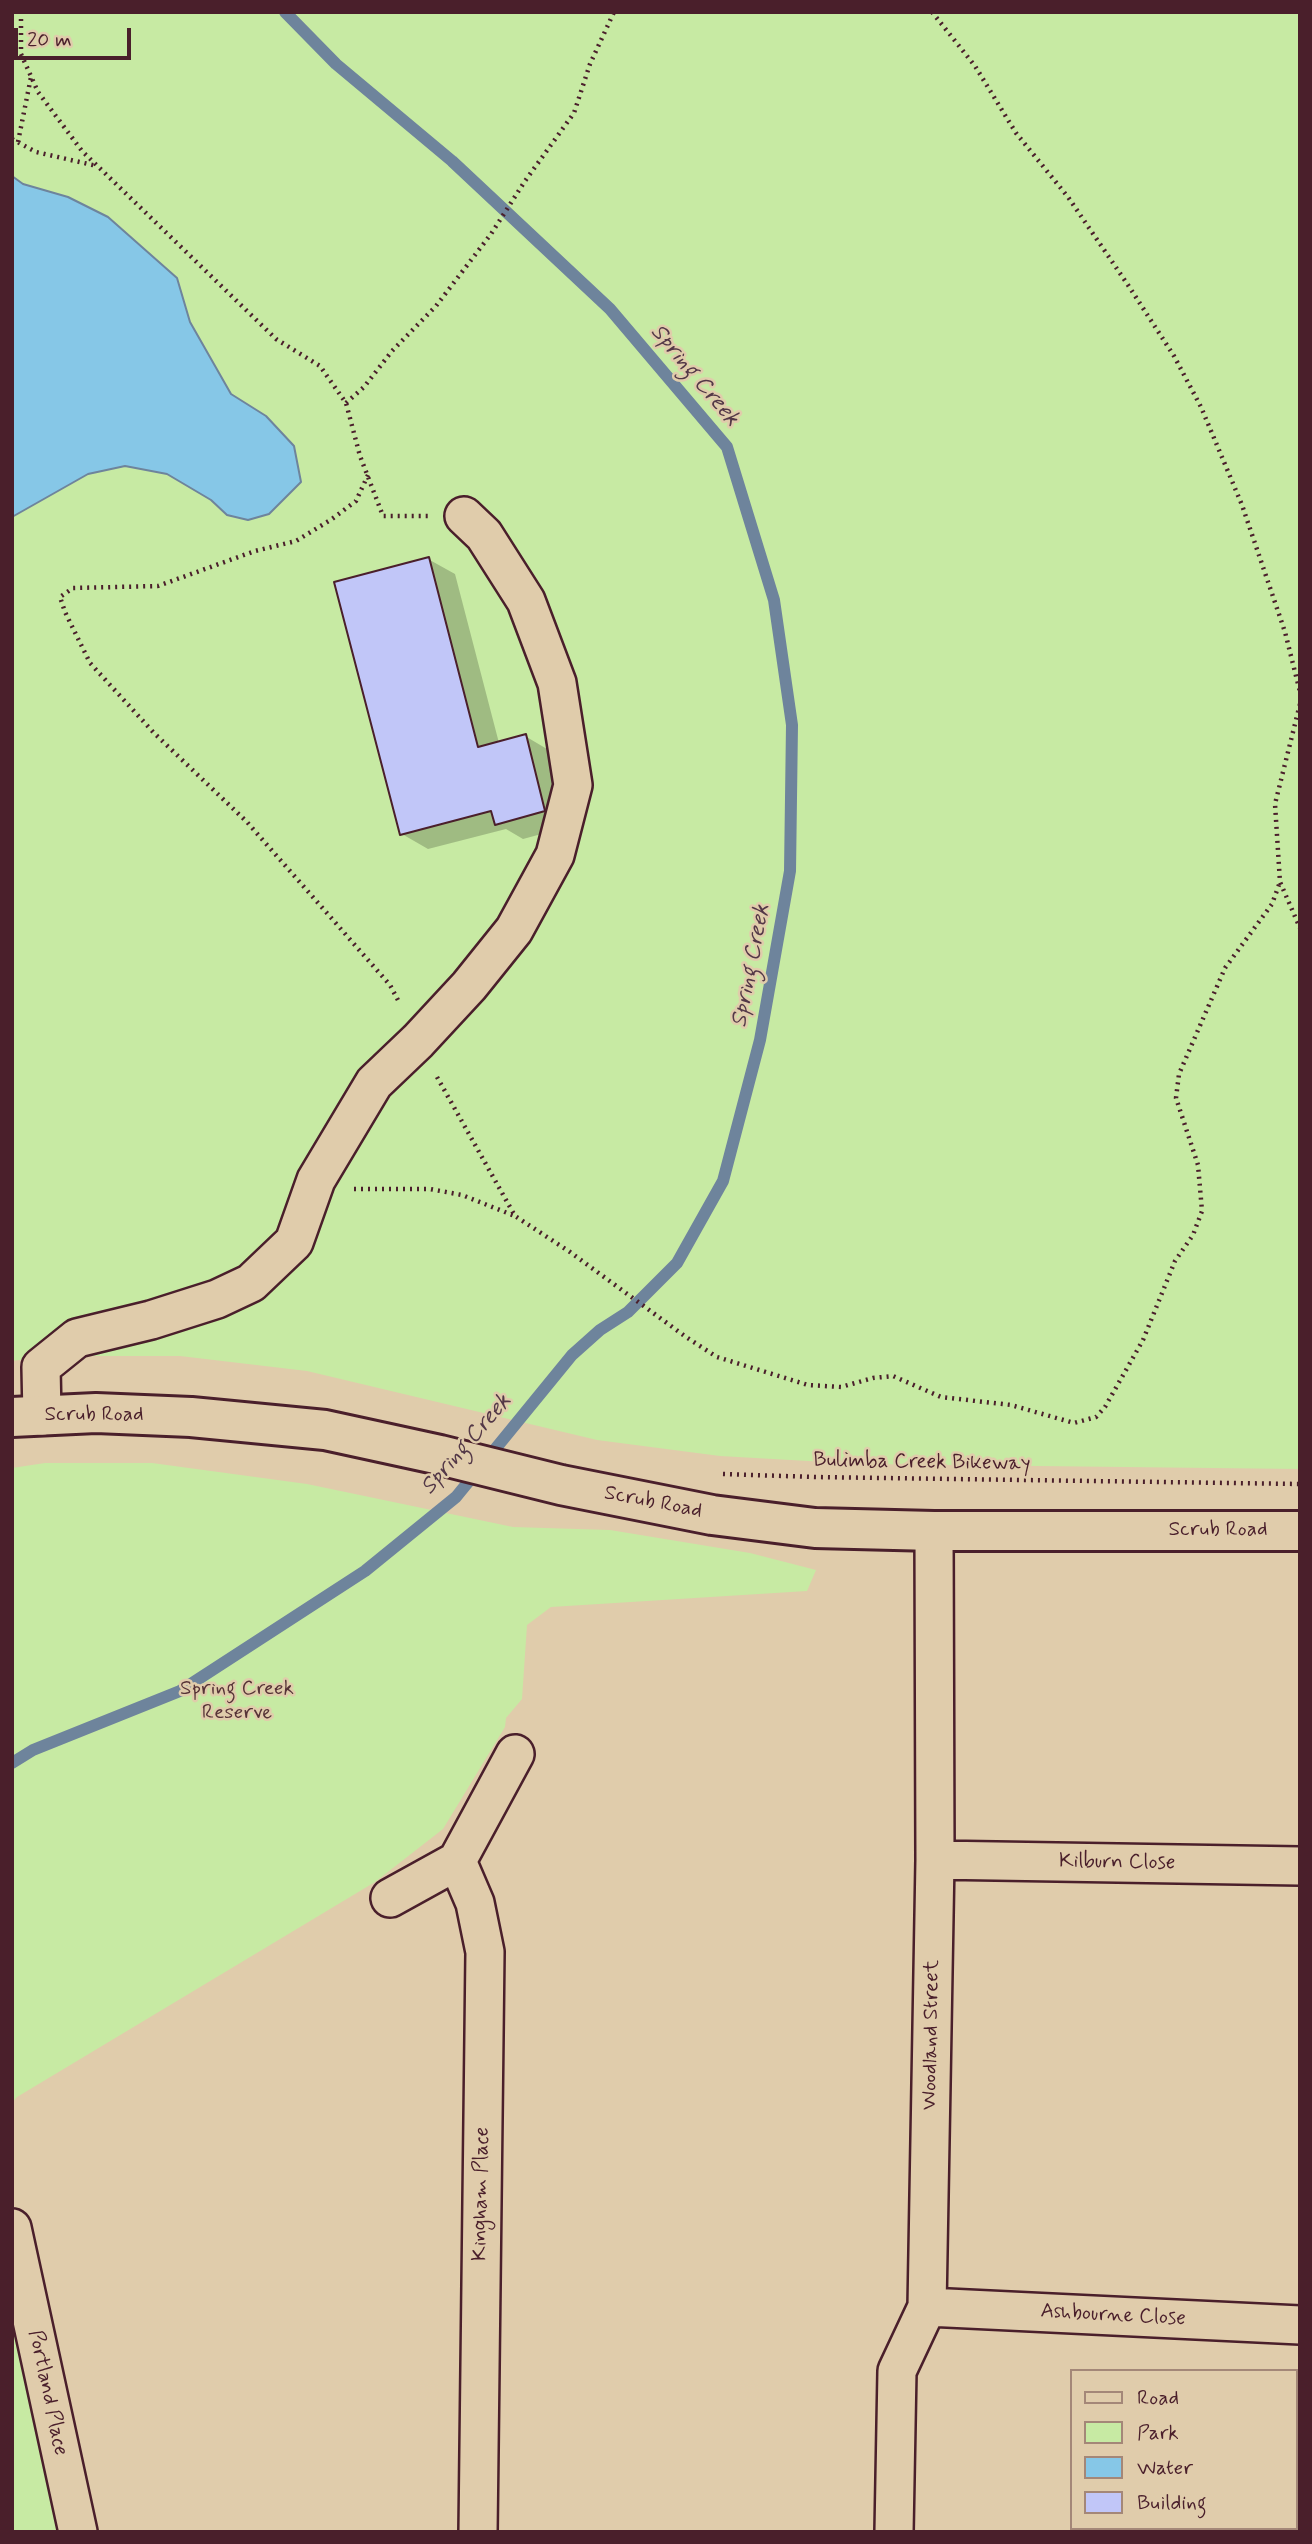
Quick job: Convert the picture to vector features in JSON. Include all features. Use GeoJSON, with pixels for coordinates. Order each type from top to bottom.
{"type":"FeatureCollection","features":[{"type":"Feature","properties":{"kind":"main road","name":"Scrub Road"},"geometry":{"type":"LineString","coordinates":[[27,1416],[96,1413],[311,1429],[440,1455],[561,1485],[712,1515],[815,1528],[934,1531],[1300,1531]]}},
{"type":"Feature","properties":{"kind":"street"},"geometry":{"type":"LineString","coordinates":[[27,1416],[41,1367],[77,1338],[164,1316],[217,1299],[251,1283],[294,1242],[314,1186],[374,1083],[469,986],[514,930],[555,855],[573,785],[557,683],[526,601],[484,535],[464,516]]}},
{"type":"Feature","properties":{"kind":"street","name":"Woodland Street"},"geometry":{"type":"LineString","coordinates":[[894,2532],[897,2371],[927,2307],[935,1860],[934,1531]]}},
{"type":"Feature","properties":{"kind":"street"},"geometry":{"type":"LineString","coordinates":[[390,1898],[457,1861],[515,1754]]}},
{"type":"Feature","properties":{"kind":"street","name":"Kilburn Close"},"geometry":{"type":"LineString","coordinates":[[935,1860],[1300,1866]]}},
{"type":"Feature","properties":{"kind":"street","name":"Kingham Place"},"geometry":{"type":"LineString","coordinates":[[457,1861],[475,1903],[485,1952],[478,2532]]}},
{"type":"Feature","properties":{"kind":"street","name":"Portland Place"},"geometry":{"type":"LineString","coordinates":[[14,2246],[78,2532]]}},
{"type":"Feature","properties":{"kind":"street","name":"Ashbourne Close"},"geometry":{"type":"LineString","coordinates":[[927,2307],[1300,2325]]}},
{"type":"Feature","properties":{"kind":"path"},"geometry":{"type":"LineString","coordinates":[[21,12],[21,54],[38,92],[82,151],[276,339],[320,366],[346,403],[383,516],[464,516]]}},
{"type":"Feature","properties":{"kind":"path"},"geometry":{"type":"LineString","coordinates":[[346,403],[365,387],[392,351],[436,306],[491,234],[574,113],[590,64],[614,12]]}},
{"type":"Feature","properties":{"kind":"path"},"geometry":{"type":"LineString","coordinates":[[932,12],[975,66],[1016,133],[1068,197],[1174,356],[1201,407],[1242,505],[1285,632],[1300,692]]}},
{"type":"Feature","properties":{"kind":"path"},"geometry":{"type":"LineString","coordinates":[[31,76],[15,141],[36,152],[98,166]]}},
{"type":"Feature","properties":{"kind":"path"},"geometry":{"type":"LineString","coordinates":[[368,475],[356,501],[296,541],[256,551],[158,586],[73,588],[60,597],[90,663],[154,733],[247,822],[390,985],[474,1147],[515,1216]]}},
{"type":"Feature","properties":{"kind":"path"},"geometry":{"type":"LineString","coordinates":[[1300,704],[1275,804],[1280,882],[1300,928]]}},
{"type":"Feature","properties":{"kind":"path"},"geometry":{"type":"LineString","coordinates":[[314,1186],[377,1190],[430,1189],[462,1195],[515,1216],[717,1357],[808,1385],[841,1387],[873,1378],[893,1376],[941,1397],[1011,1405],[1074,1423],[1097,1417],[1143,1340],[1175,1261],[1193,1235],[1202,1211],[1198,1166],[1176,1098],[1179,1074],[1225,968],[1272,904],[1280,882]]}},
{"type":"Feature","properties":{"kind":"path","name":"Bulimba Creek Bikeway"},"geometry":{"type":"LineString","coordinates":[[721,1474],[814,1478],[1300,1484]]}},
{"type":"Feature","properties":{"kind":"green space"},"geometry":{"type":"Polygon","coordinates":[[[12,12],[1300,12],[1300,1469],[861,1464],[720,1456],[597,1440],[307,1371],[180,1356],[51,1356],[12,1361],[12,12]]]}},
{"type":"Feature","properties":{"kind":"green space","name":"Spring Creek Reserve"},"geometry":{"type":"Polygon","coordinates":[[[45,1463],[152,1463],[307,1484],[513,1527],[610,1530],[750,1553],[816,1570],[807,1591],[551,1607],[527,1625],[522,1699],[506,1718],[505,1727],[443,1829],[375,1882],[17,2097],[12,2103],[12,1468],[45,1463]]]}},
{"type":"Feature","properties":{"kind":"green space"},"geometry":{"type":"Polygon","coordinates":[[[12,2325],[51,2491],[65,2532],[12,2532],[12,2325]]]}},
{"type":"Feature","properties":{"kind":"water"},"geometry":{"type":"Polygon","coordinates":[[[12,176],[23,184],[68,197],[108,217],[177,278],[190,322],[231,394],[266,416],[294,446],[301,482],[269,514],[248,520],[227,515],[211,500],[167,474],[125,466],[88,474],[12,517],[12,176]]]}},
{"type":"Feature","properties":{"kind":"building"},"geometry":{"type":"Polygon","coordinates":[[[429,557],[478,747],[526,734],[545,811],[495,825],[491,811],[400,835],[334,582],[429,557]]]}},
{"type":"Feature","properties":{"kind":"waterway","name":"Spring Creek"},"geometry":{"type":"LineString","coordinates":[[12,1763],[33,1750],[180,1691],[365,1571],[456,1497],[572,1355],[600,1330],[628,1312],[677,1263],[723,1181],[760,1040],[790,871],[792,725],[774,600],[727,447],[610,309],[452,161],[336,64],[285,12]]}}]}
